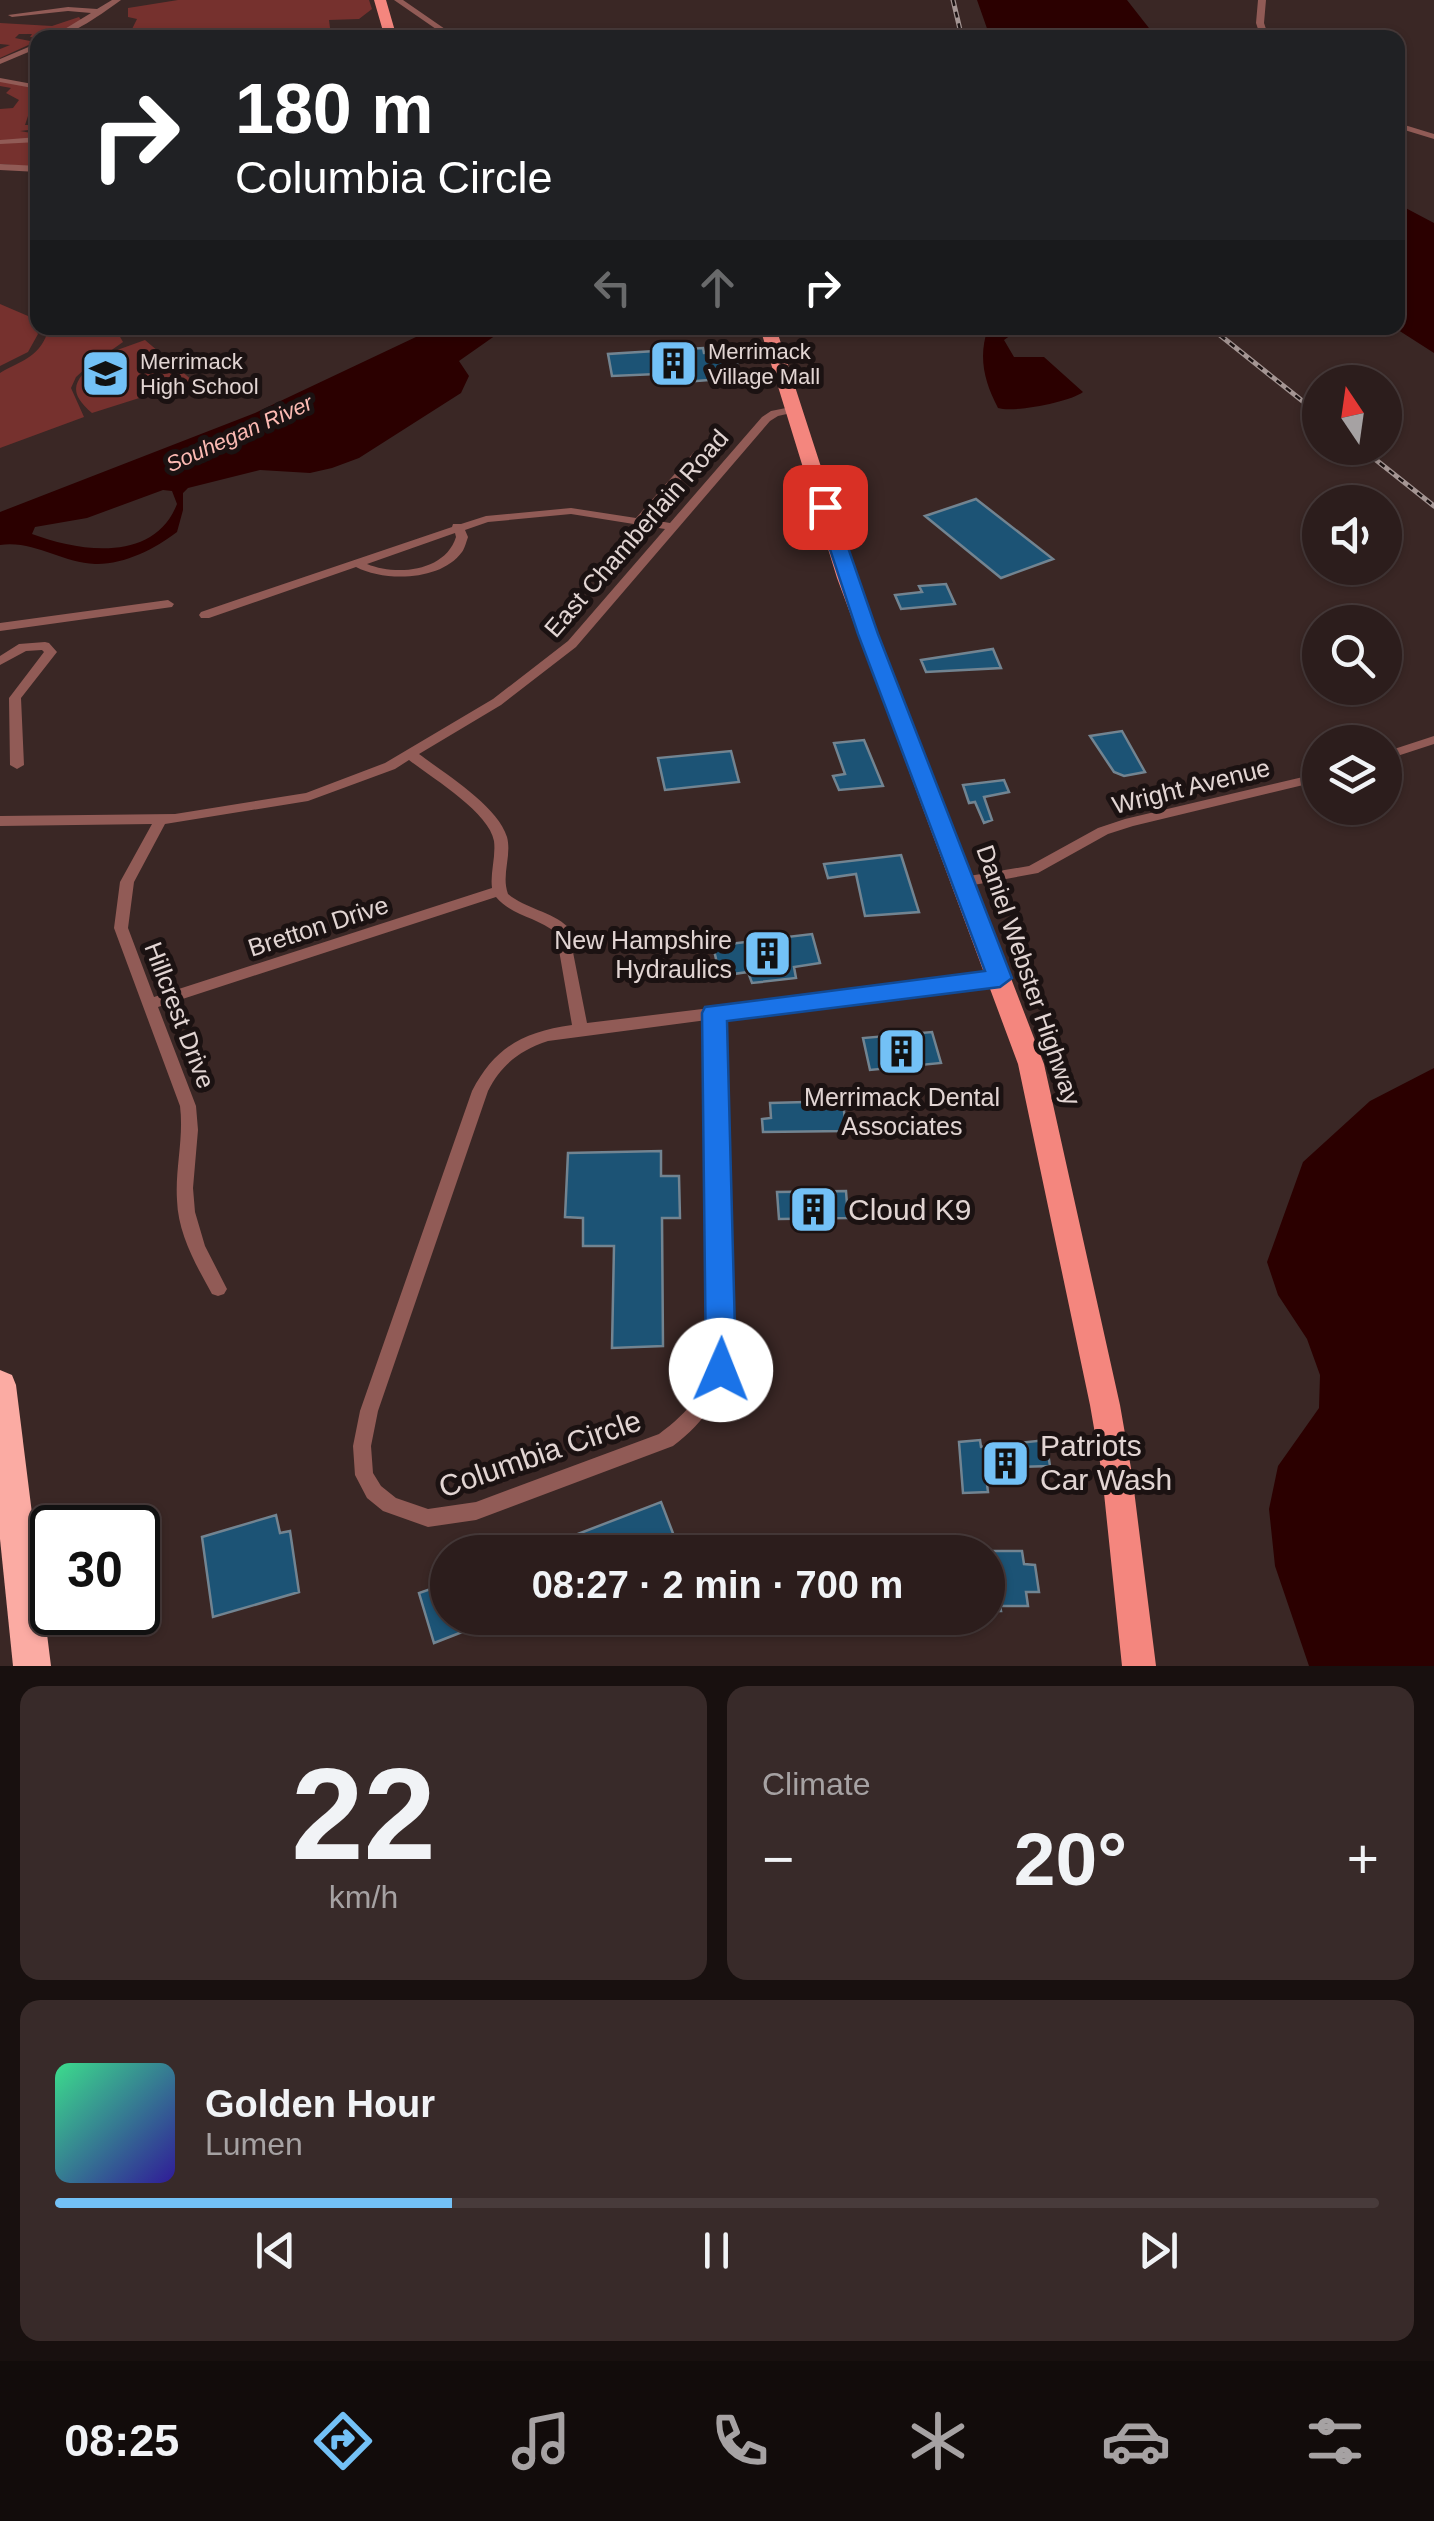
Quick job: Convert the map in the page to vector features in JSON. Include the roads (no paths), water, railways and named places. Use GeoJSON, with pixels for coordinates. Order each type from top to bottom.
{"type":"FeatureCollection","features":[{"type":"Feature","properties":{"kind":"highway"},"geometry":{"type":"LineString","coordinates":[[0,1385],[32,1666]]}},
{"type":"Feature","properties":{"kind":"main road"},"geometry":{"type":"LineString","coordinates":[[380,0],[389,30]]}},
{"type":"Feature","properties":{"kind":"main road","name":"Daniel Webster Highway"},"geometry":{"type":"LineString","coordinates":[[770,335],[847,578],[1031,1064],[1082,1285],[1118,1474],[1139,1666]]}},
{"type":"Feature","properties":{"kind":"street"},"geometry":{"type":"LineString","coordinates":[[68,30],[117,0]]}},
{"type":"Feature","properties":{"kind":"street"},"geometry":{"type":"LineString","coordinates":[[401,2],[419,0]]}},
{"type":"Feature","properties":{"kind":"street"},"geometry":{"type":"LineString","coordinates":[[1262,0],[1259,16],[1263,30]]}},
{"type":"Feature","properties":{"kind":"street"},"geometry":{"type":"LineString","coordinates":[[401,2],[443,30]]}},
{"type":"Feature","properties":{"kind":"street"},"geometry":{"type":"LineString","coordinates":[[12,16],[75,8],[102,11]]}},
{"type":"Feature","properties":{"kind":"street"},"geometry":{"type":"LineString","coordinates":[[0,62],[30,49]]}},
{"type":"Feature","properties":{"kind":"street"},"geometry":{"type":"LineString","coordinates":[[0,80],[30,85]]}},
{"type":"Feature","properties":{"kind":"street"},"geometry":{"type":"LineString","coordinates":[[1405,127],[1434,137]]}},
{"type":"Feature","properties":{"kind":"street"},"geometry":{"type":"LineString","coordinates":[[0,142],[30,140]]}},
{"type":"Feature","properties":{"kind":"street"},"geometry":{"type":"LineString","coordinates":[[0,167],[30,169]]}},
{"type":"Feature","properties":{"kind":"street","name":"East Chamberlain Road"},"geometry":{"type":"LineString","coordinates":[[0,821],[160,821],[308,796],[358,780],[410,754],[497,702],[554,659],[586,629],[766,420],[775,413],[796,410]]}},
{"type":"Feature","properties":{"kind":"street"},"geometry":{"type":"LineString","coordinates":[[640,520],[698,454]]}},
{"type":"Feature","properties":{"kind":"street"},"geometry":{"type":"LineString","coordinates":[[205,615],[457,526],[546,511],[598,513],[674,528]]}},
{"type":"Feature","properties":{"kind":"street"},"geometry":{"type":"LineString","coordinates":[[355,562],[368,569],[392,573],[432,567],[458,550],[462,536],[457,526]]}},
{"type":"Feature","properties":{"kind":"street"},"geometry":{"type":"LineString","coordinates":[[0,627],[168,604]]}},
{"type":"Feature","properties":{"kind":"street"},"geometry":{"type":"LineString","coordinates":[[36,644],[48,620]]}},
{"type":"Feature","properties":{"kind":"street"},"geometry":{"type":"LineString","coordinates":[[0,661],[20,648],[36,644],[49,648],[50,656],[7,708],[17,765]]}},
{"type":"Feature","properties":{"kind":"street"},"geometry":{"type":"LineString","coordinates":[[1402,750],[1434,740]]}},
{"type":"Feature","properties":{"kind":"street"},"geometry":{"type":"LineString","coordinates":[[410,754],[493,823],[502,851],[499,891],[514,905],[547,918],[563,931],[580,1030]]}},
{"type":"Feature","properties":{"kind":"street","name":"Wright Avenue"},"geometry":{"type":"LineString","coordinates":[[963,882],[1032,870],[1104,831],[1130,822],[1302,781]]}},
{"type":"Feature","properties":{"kind":"street","name":"Hillcrest Drive"},"geometry":{"type":"LineString","coordinates":[[160,821],[127,882],[120,916],[124,939],[184,1092],[190,1120],[185,1197],[189,1227],[218,1289]]}},
{"type":"Feature","properties":{"kind":"street","name":"Bretton Drive"},"geometry":{"type":"LineString","coordinates":[[150,1004],[499,891]]}},
{"type":"Feature","properties":{"kind":"street","name":"Columbia Circle"},"geometry":{"type":"LineString","coordinates":[[714,1013],[723,1352],[721,1370],[706,1402],[682,1429],[647,1449],[450,1518],[408,1514],[390,1506],[364,1475],[363,1436],[480,1091],[496,1063],[520,1044],[552,1033],[580,1030],[714,1013],[1000,978]]}},
{"type":"Feature","properties":{"kind":"water"},"geometry":{"type":"Polygon","coordinates":[[[977,0],[1127,0],[1151,30],[988,30],[977,0]]]}},
{"type":"Feature","properties":{"kind":"water"},"geometry":{"type":"Polygon","coordinates":[[[1405,208],[1434,223],[1434,353],[1405,334],[1405,208]]]}},
{"type":"Feature","properties":{"kind":"water","name":"Souhegan River"},"geometry":{"type":"Polygon","coordinates":[[[420,335],[496,335],[459,361],[469,376],[461,393],[359,458],[310,473],[260,470],[188,488],[183,493],[177,532],[138,555],[95,564],[25,546],[0,545],[0,512],[255,413],[420,335]],[[163,490],[87,518],[35,527],[32,534],[93,548],[134,544],[166,523],[177,504],[172,491],[163,490]]]}},
{"type":"Feature","properties":{"kind":"water"},"geometry":{"type":"Polygon","coordinates":[[[986,335],[1011,335],[1004,340],[1014,357],[1044,357],[1083,392],[1042,406],[998,408],[984,369],[986,335]]]}},
{"type":"Feature","properties":{"kind":"water"},"geometry":{"type":"Polygon","coordinates":[[[1434,1068],[1434,1666],[1309,1666],[1275,1566],[1269,1509],[1278,1466],[1319,1408],[1320,1375],[1307,1339],[1278,1295],[1267,1262],[1303,1162],[1370,1101],[1434,1068]]]}},
{"type":"Feature","properties":{"kind":"railway"},"geometry":{"type":"LineString","coordinates":[[953,0],[960,30]]}},
{"type":"Feature","properties":{"kind":"railway"},"geometry":{"type":"LineString","coordinates":[[1220,335],[1302,401]]}},
{"type":"Feature","properties":{"kind":"railway"},"geometry":{"type":"LineString","coordinates":[[1382,465],[1434,506]]}},
{"type":"Feature","properties":{"kind":"place","name":"Merrimack Village Mall"},"geometry":{"type":"Point","coordinates":[673,364]}},
{"type":"Feature","properties":{"kind":"place","name":"Merrimack High School"},"geometry":{"type":"Point","coordinates":[105,374]}},
{"type":"Feature","properties":{"kind":"place","name":"New Hampshire Hydraulics"},"geometry":{"type":"Point","coordinates":[767,954]}},
{"type":"Feature","properties":{"kind":"place","name":"Merrimack Dental Associates"},"geometry":{"type":"Point","coordinates":[902,1051]}},
{"type":"Feature","properties":{"kind":"place","name":"Cloud K9"},"geometry":{"type":"Point","coordinates":[813,1210]}},
{"type":"Feature","properties":{"kind":"place","name":"Patriots Car Wash"},"geometry":{"type":"Point","coordinates":[1005,1463]}}]}
